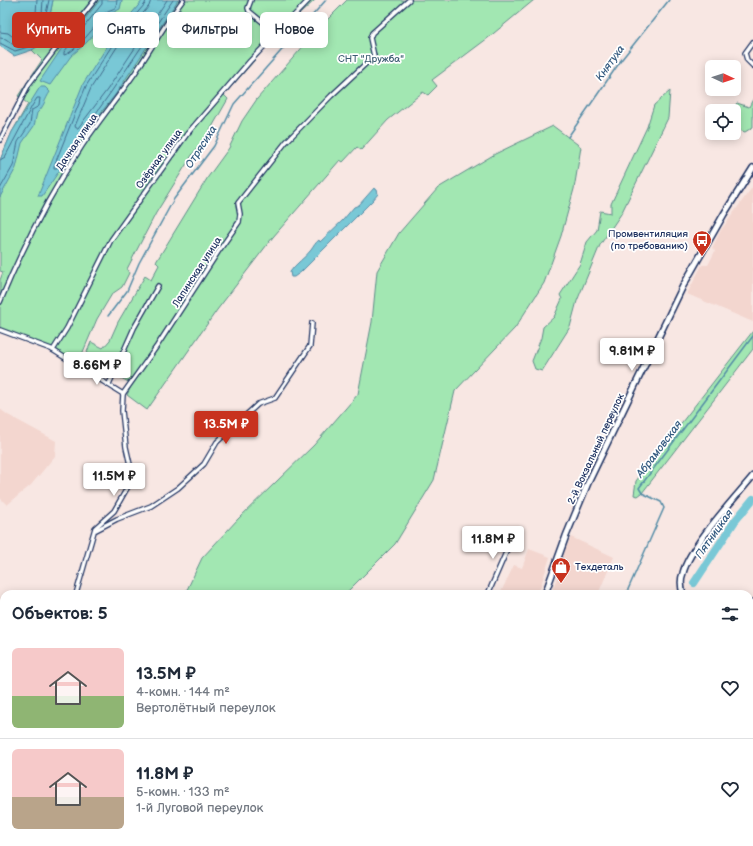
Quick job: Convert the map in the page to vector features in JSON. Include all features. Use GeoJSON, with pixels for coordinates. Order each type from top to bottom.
{"type":"FeatureCollection","features":[{"type":"Feature","properties":{"kind":"street"},"geometry":{"type":"LineString","coordinates":[[0,140],[29,84],[56,47],[95,0]]}},
{"type":"Feature","properties":{"kind":"street","name":"Дачная улица"},"geometry":{"type":"LineString","coordinates":[[0,302],[22,251],[67,170],[93,129],[135,73],[164,26],[183,0]]}},
{"type":"Feature","properties":{"kind":"street"},"geometry":{"type":"LineString","coordinates":[[251,0],[248,8],[249,11],[260,20]]}},
{"type":"Feature","properties":{"kind":"street","name":"Озёрная улица"},"geometry":{"type":"LineString","coordinates":[[297,12],[309,0]]}},
{"type":"Feature","properties":{"kind":"street","name":"Лапинская улица"},"geometry":{"type":"LineString","coordinates":[[123,394],[158,346],[239,222],[238,203],[286,142],[331,96],[374,56],[370,38],[372,33],[409,0]]}},
{"type":"Feature","properties":{"kind":"street"},"geometry":{"type":"LineString","coordinates":[[753,42],[746,49],[745,56],[753,66]]}},
{"type":"Feature","properties":{"kind":"street","name":"Озёрная улица"},"geometry":{"type":"LineString","coordinates":[[53,350],[62,338],[104,254],[125,219],[197,120],[262,48]]}},
{"type":"Feature","properties":{"kind":"street","name":"2-й Вокзальный переулок"},"geometry":{"type":"LineString","coordinates":[[546,590],[567,533],[588,483],[680,292],[702,252],[753,168]]}},
{"type":"Feature","properties":{"kind":"street"},"geometry":{"type":"LineString","coordinates":[[109,384],[134,328],[158,286]]}},
{"type":"Feature","properties":{"kind":"street"},"geometry":{"type":"LineString","coordinates":[[94,532],[117,519],[151,506],[178,488],[204,464],[217,442],[258,404],[275,398],[310,346],[312,323]]}},
{"type":"Feature","properties":{"kind":"street"},"geometry":{"type":"LineString","coordinates":[[0,330],[53,350],[123,394],[122,411],[126,447],[130,466],[130,483],[117,507],[99,524],[94,532],[77,590]]}},
{"type":"Feature","properties":{"kind":"street"},"geometry":{"type":"LineString","coordinates":[[682,590],[683,572],[692,555],[709,530],[753,476]]}},
{"type":"Feature","properties":{"kind":"street"},"geometry":{"type":"LineString","coordinates":[[490,590],[514,534]]}},
{"type":"Feature","properties":{"kind":"shaded area"},"geometry":{"type":"Polygon","coordinates":[[[753,186],[753,322],[687,294],[702,265],[708,265],[715,251],[712,248],[721,230],[753,186]]]}},
{"type":"Feature","properties":{"kind":"shaded area"},"geometry":{"type":"Polygon","coordinates":[[[0,409],[8,415],[56,441],[55,456],[31,485],[7,505],[0,498],[0,409]]]}},
{"type":"Feature","properties":{"kind":"shaded area"},"geometry":{"type":"Polygon","coordinates":[[[571,537],[614,557],[600,590],[552,590],[564,558],[562,557],[571,537]]]}},
{"type":"Feature","properties":{"kind":"shaded area"},"geometry":{"type":"Polygon","coordinates":[[[529,549],[550,557],[539,590],[502,590],[514,565],[522,568],[529,549]]]}},
{"type":"Feature","properties":{"kind":"green space"},"geometry":{"type":"Polygon","coordinates":[[[53,0],[315,0],[302,12],[260,12],[260,48],[265,48],[224,95],[228,99],[204,141],[194,152],[156,213],[127,269],[129,273],[122,287],[112,294],[97,319],[77,366],[53,352],[0,332],[0,280],[3,272],[0,271],[0,160],[12,132],[28,104],[18,96],[42,60],[32,50],[34,48],[85,48],[85,12],[51,12],[53,0]]]}},
{"type":"Feature","properties":{"kind":"green space","name":"СНТ \"Дружба\""},"geometry":{"type":"Polygon","coordinates":[[[347,0],[534,0],[488,38],[432,80],[437,86],[428,95],[423,92],[388,120],[361,150],[357,147],[343,162],[340,160],[273,237],[217,310],[147,410],[127,395],[132,384],[112,373],[111,376],[105,378],[95,372],[97,365],[87,352],[91,342],[103,348],[110,340],[118,322],[145,276],[151,280],[159,265],[156,262],[208,177],[229,148],[242,121],[257,99],[302,48],[328,48],[328,19],[347,0]]]}},
{"type":"Feature","properties":{"kind":"green space"},"geometry":{"type":"Polygon","coordinates":[[[670,91],[668,118],[621,214],[600,245],[577,301],[570,327],[542,371],[535,369],[532,361],[541,338],[543,327],[554,317],[562,299],[560,295],[580,264],[587,242],[597,230],[600,211],[611,213],[611,204],[647,127],[654,105],[670,91]]]}},
{"type":"Feature","properties":{"kind":"green space"},"geometry":{"type":"Polygon","coordinates":[[[753,99],[753,127],[745,132],[741,131],[741,104],[749,107],[753,99]]]}},
{"type":"Feature","properties":{"kind":"green space"},"geometry":{"type":"Polygon","coordinates":[[[553,126],[581,147],[574,189],[561,236],[544,283],[515,328],[455,391],[434,480],[395,544],[349,590],[187,590],[202,558],[238,519],[314,445],[358,394],[372,322],[377,271],[399,233],[438,188],[495,154],[553,126]]]}},
{"type":"Feature","properties":{"kind":"green space"},"geometry":{"type":"Polygon","coordinates":[[[753,331],[753,349],[642,493],[638,496],[634,495],[636,481],[753,331]]]}},
{"type":"Feature","properties":{"kind":"water"},"geometry":{"type":"Polygon","coordinates":[[[3,0],[53,0],[51,12],[12,12],[12,48],[35,48],[14,56],[0,46],[0,2],[3,0]]]}},
{"type":"Feature","properties":{"kind":"water"},"geometry":{"type":"Polygon","coordinates":[[[100,0],[122,0],[120,9],[114,12],[93,12],[93,35],[85,44],[85,19],[100,0]]]}},
{"type":"Feature","properties":{"kind":"water"},"geometry":{"type":"Polygon","coordinates":[[[143,0],[178,0],[170,12],[167,12],[167,17],[159,29],[159,12],[133,12],[143,0]]]}},
{"type":"Feature","properties":{"kind":"water"},"geometry":{"type":"Polygon","coordinates":[[[62,48],[80,48],[71,56],[50,85],[40,81],[62,48]]]}},
{"type":"Feature","properties":{"kind":"water"},"geometry":{"type":"Polygon","coordinates":[[[106,48],[146,48],[115,95],[88,129],[42,196],[38,196],[83,84],[106,48]]]}},
{"type":"Feature","properties":{"kind":"water"},"geometry":{"type":"Polygon","coordinates":[[[40,87],[45,87],[50,92],[37,113],[34,126],[22,143],[16,168],[0,197],[0,160],[12,132],[40,87]]]}},
{"type":"Feature","properties":{"kind":"water"},"geometry":{"type":"Polygon","coordinates":[[[374,188],[377,190],[378,194],[373,200],[301,272],[294,277],[291,277],[290,272],[309,253],[316,242],[319,240],[320,242],[354,207],[359,205],[374,188]]]}},
{"type":"Feature","properties":{"kind":"waterway","name":"Отрясиха"},"geometry":{"type":"LineString","coordinates":[[108,316],[127,291],[139,263],[174,199],[214,146],[234,104],[326,0]]}},
{"type":"Feature","properties":{"kind":"waterway","name":"Княтуха"},"geometry":{"type":"LineString","coordinates":[[568,137],[622,59],[669,0]]}},
{"type":"Feature","properties":{"kind":"waterway","name":"Абрамовская"},"geometry":{"type":"LineString","coordinates":[[628,590],[664,508],[661,502],[642,493],[639,488],[753,336]]}},
{"type":"Feature","properties":{"kind":"waterway","name":"Пятницкая"},"geometry":{"type":"LineString","coordinates":[[694,583],[735,521],[753,499]]}},
{"type":"Feature","properties":{"kind":"place","name":"Промвентиляция (по требованию)"},"geometry":{"type":"Point","coordinates":[702,257]}},
{"type":"Feature","properties":{"kind":"place","name":"Техдеталь"},"geometry":{"type":"Point","coordinates":[561,584]}}]}
